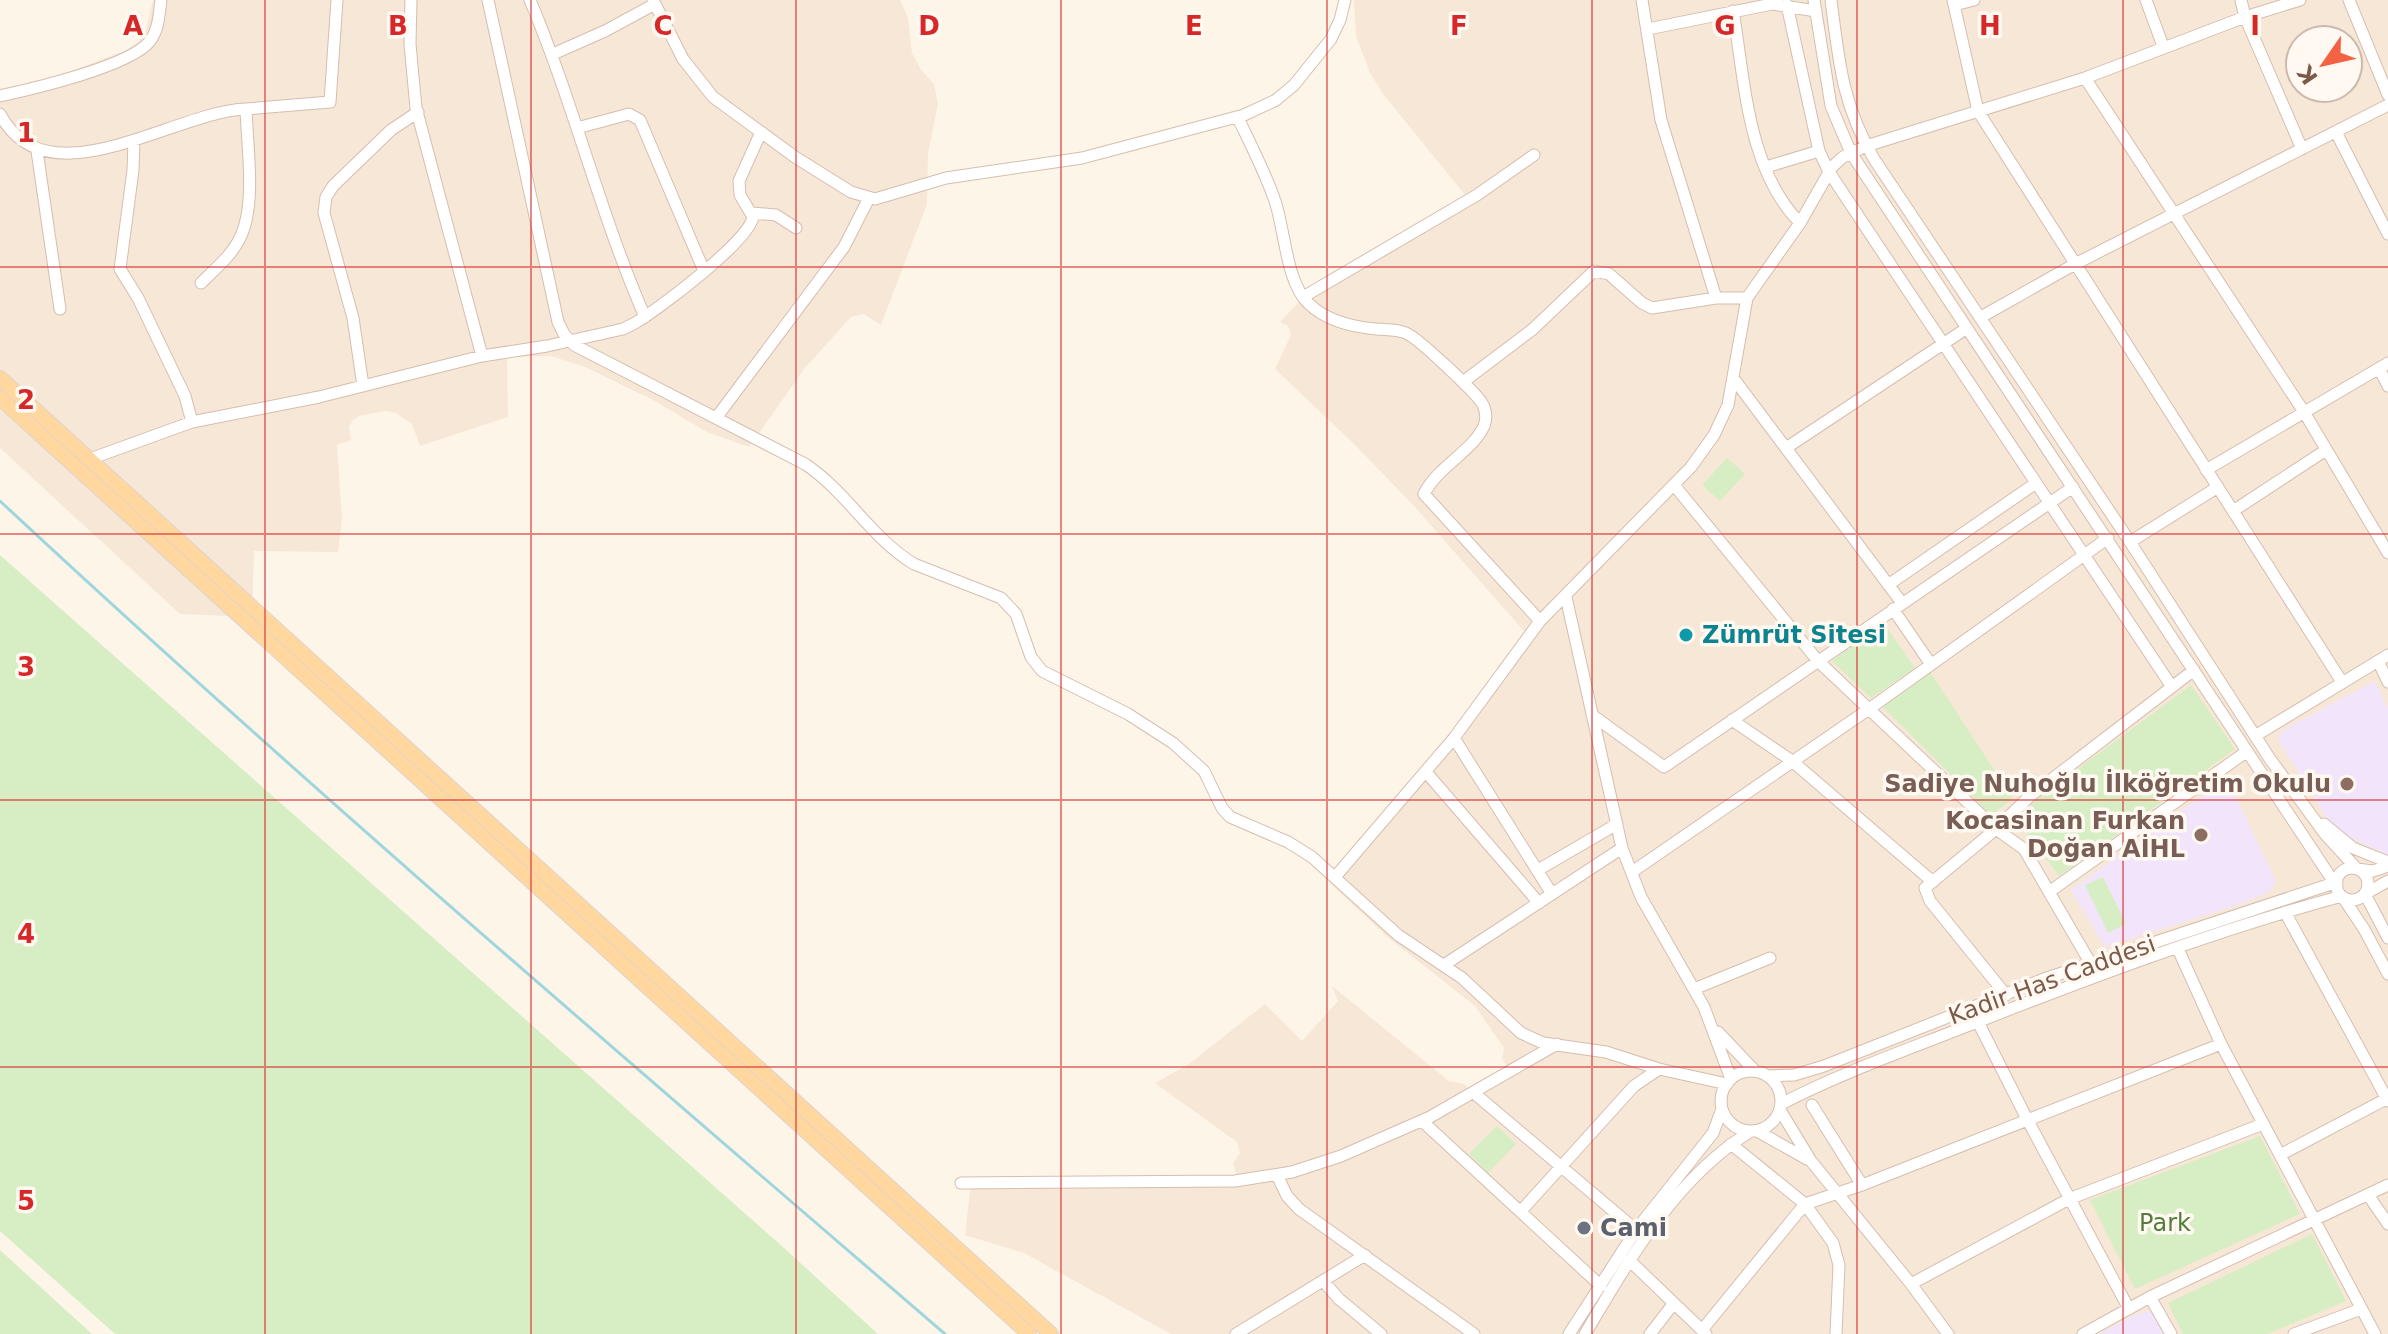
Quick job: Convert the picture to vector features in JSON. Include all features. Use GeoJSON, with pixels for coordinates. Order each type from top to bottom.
{"type":"FeatureCollection","features":[{"type":"Feature","properties":{"kind":"main road"},"geometry":{"type":"LineString","coordinates":[[0,378],[1051,1334]]}},
{"type":"Feature","properties":{"kind":"main road"},"geometry":{"type":"LineString","coordinates":[[0,398],[1029,1334]]}},
{"type":"Feature","properties":{"kind":"street"},"geometry":{"type":"LineString","coordinates":[[0,96],[52,85],[136,54],[154,35],[161,0]]}},
{"type":"Feature","properties":{"kind":"street"},"geometry":{"type":"LineString","coordinates":[[0,114],[16,138],[45,153],[94,151],[215,113],[330,102],[337,0]]}},
{"type":"Feature","properties":{"kind":"street"},"geometry":{"type":"LineString","coordinates":[[411,0],[411,65],[418,112],[482,356]]}},
{"type":"Feature","properties":{"kind":"street"},"geometry":{"type":"LineString","coordinates":[[488,0],[558,322],[574,345],[818,473],[881,539],[903,557],[1001,598],[1016,614],[1031,657],[1042,671],[1128,714],[1167,738],[1198,764],[1230,817],[1301,849],[1398,935],[1476,989],[1514,1028],[1535,1040],[1606,1052],[1659,1069],[1729,1082]]}},
{"type":"Feature","properties":{"kind":"street"},"geometry":{"type":"LineString","coordinates":[[530,0],[553,54],[620,259],[645,317]]}},
{"type":"Feature","properties":{"kind":"street"},"geometry":{"type":"LineString","coordinates":[[553,54],[605,31],[654,2],[673,41],[713,97],[851,192],[869,198],[888,197],[946,178],[1082,158],[1238,118],[1268,105],[1294,85],[1331,39],[1345,0]]}},
{"type":"Feature","properties":{"kind":"street"},"geometry":{"type":"LineString","coordinates":[[1642,0],[1661,120],[1716,298]]}},
{"type":"Feature","properties":{"kind":"street"},"geometry":{"type":"LineString","coordinates":[[1831,0],[1840,78],[1866,146],[2130,542],[2255,736],[2334,846],[2367,879],[2365,894],[2388,938]]}},
{"type":"Feature","properties":{"kind":"street"},"geometry":{"type":"LineString","coordinates":[[1974,0],[1953,2],[1978,111],[2342,682]]}},
{"type":"Feature","properties":{"kind":"street"},"geometry":{"type":"LineString","coordinates":[[2146,0],[2163,46]]}},
{"type":"Feature","properties":{"kind":"street"},"geometry":{"type":"LineString","coordinates":[[2241,0],[2245,17],[2302,149]]}},
{"type":"Feature","properties":{"kind":"street"},"geometry":{"type":"LineString","coordinates":[[1335,877],[1454,738],[1540,621],[1700,457],[1728,405],[1747,298],[1800,223],[1836,163],[1866,146],[2085,78],[2163,46],[2300,0]]}},
{"type":"Feature","properties":{"kind":"street"},"geometry":{"type":"LineString","coordinates":[[2349,0],[2388,95]]}},
{"type":"Feature","properties":{"kind":"street"},"geometry":{"type":"LineString","coordinates":[[1648,29],[1772,4],[1815,5],[1831,106],[1851,153],[2338,887],[2388,974]]}},
{"type":"Feature","properties":{"kind":"street"},"geometry":{"type":"LineString","coordinates":[[1787,5],[1819,151],[1829,172],[2172,687]]}},
{"type":"Feature","properties":{"kind":"street"},"geometry":{"type":"LineString","coordinates":[[1733,11],[1755,135],[1781,199],[1800,223]]}},
{"type":"Feature","properties":{"kind":"street"},"geometry":{"type":"LineString","coordinates":[[2085,78],[2304,412],[2388,553]]}},
{"type":"Feature","properties":{"kind":"street"},"geometry":{"type":"LineString","coordinates":[[1981,317],[2075,264],[2388,105]]}},
{"type":"Feature","properties":{"kind":"street"},"geometry":{"type":"LineString","coordinates":[[201,283],[233,250],[244,230],[248,204],[246,109]]}},
{"type":"Feature","properties":{"kind":"street"},"geometry":{"type":"LineString","coordinates":[[363,386],[353,318],[324,213],[325,202],[337,182],[391,130],[418,112]]}},
{"type":"Feature","properties":{"kind":"street"},"geometry":{"type":"LineString","coordinates":[[577,128],[629,114],[640,120],[704,271]]}},
{"type":"Feature","properties":{"kind":"street"},"geometry":{"type":"LineString","coordinates":[[1238,118],[1272,191],[1295,283],[1303,297],[1315,309],[1342,322],[1397,330],[1410,335],[1463,382],[1483,405],[1485,424],[1464,449],[1438,472],[1424,494],[1540,621]]}},
{"type":"Feature","properties":{"kind":"street"},"geometry":{"type":"LineString","coordinates":[[90,459],[192,422],[363,386],[482,356],[623,329],[645,317],[704,271],[749,228],[752,213],[741,198],[739,181],[761,132]]}},
{"type":"Feature","properties":{"kind":"street"},"geometry":{"type":"LineString","coordinates":[[2336,132],[2388,234]]}},
{"type":"Feature","properties":{"kind":"street"},"geometry":{"type":"LineString","coordinates":[[134,140],[120,269],[138,298],[185,396],[192,422]]}},
{"type":"Feature","properties":{"kind":"street"},"geometry":{"type":"LineString","coordinates":[[37,151],[60,309]]}},
{"type":"Feature","properties":{"kind":"street"},"geometry":{"type":"LineString","coordinates":[[1766,167],[1819,151]]}},
{"type":"Feature","properties":{"kind":"street"},"geometry":{"type":"LineString","coordinates":[[1303,297],[1477,195],[1534,155]]}},
{"type":"Feature","properties":{"kind":"street"},"geometry":{"type":"LineString","coordinates":[[716,418],[844,247],[869,198]]}},
{"type":"Feature","properties":{"kind":"street"},"geometry":{"type":"LineString","coordinates":[[752,213],[776,215],[796,228]]}},
{"type":"Feature","properties":{"kind":"street"},"geometry":{"type":"LineString","coordinates":[[1463,382],[1533,329],[1594,271],[1609,274],[1652,308],[1716,298],[1747,298]]}},
{"type":"Feature","properties":{"kind":"street"},"geometry":{"type":"LineString","coordinates":[[1786,448],[1967,328]]}},
{"type":"Feature","properties":{"kind":"street"},"geometry":{"type":"LineString","coordinates":[[2206,470],[2384,365],[2388,386]]}},
{"type":"Feature","properties":{"kind":"street"},"geometry":{"type":"LineString","coordinates":[[1734,379],[1888,585],[1930,663]]}},
{"type":"Feature","properties":{"kind":"street"},"geometry":{"type":"LineString","coordinates":[[2233,511],[2326,450]]}},
{"type":"Feature","properties":{"kind":"street"},"geometry":{"type":"LineString","coordinates":[[1888,585],[2036,483]]}},
{"type":"Feature","properties":{"kind":"street"},"geometry":{"type":"LineString","coordinates":[[1674,485],[1818,661],[1996,829],[2024,849],[2091,964]]}},
{"type":"Feature","properties":{"kind":"street"},"geometry":{"type":"LineString","coordinates":[[1592,715],[1664,767],[2073,487]]}},
{"type":"Feature","properties":{"kind":"street"},"geometry":{"type":"LineString","coordinates":[[2130,542],[2218,487]]}},
{"type":"Feature","properties":{"kind":"street"},"geometry":{"type":"LineString","coordinates":[[1632,872],[1869,709],[2108,538]]}},
{"type":"Feature","properties":{"kind":"street"},"geometry":{"type":"LineString","coordinates":[[1566,597],[1622,848],[1641,897],[1712,1025],[1729,1082]]}},
{"type":"Feature","properties":{"kind":"street"},"geometry":{"type":"LineString","coordinates":[[2255,736],[2383,658],[2388,682]]}},
{"type":"Feature","properties":{"kind":"street"},"geometry":{"type":"LineString","coordinates":[[2006,995],[1930,901],[1925,888],[1996,829],[2030,796],[2194,670]]}},
{"type":"Feature","properties":{"kind":"street"},"geometry":{"type":"LineString","coordinates":[[1732,720],[1792,761],[1933,882]]}},
{"type":"Feature","properties":{"kind":"street"},"geometry":{"type":"LineString","coordinates":[[1454,738],[1552,894]]}},
{"type":"Feature","properties":{"kind":"street"},"geometry":{"type":"LineString","coordinates":[[2049,892],[2246,752]]}},
{"type":"Feature","properties":{"kind":"street"},"geometry":{"type":"LineString","coordinates":[[1426,772],[1539,903]]}},
{"type":"Feature","properties":{"kind":"street"},"geometry":{"type":"LineString","coordinates":[[2303,804],[2353,848],[2384,866]]}},
{"type":"Feature","properties":{"kind":"street"},"geometry":{"type":"LineString","coordinates":[[1538,870],[1617,824]]}},
{"type":"Feature","properties":{"kind":"street"},"geometry":{"type":"LineString","coordinates":[[1444,965],[1622,848]]}},
{"type":"Feature","properties":{"kind":"street"},"geometry":{"type":"LineString","coordinates":[[2338,887],[2342,873],[2384,866]]}},
{"type":"Feature","properties":{"kind":"street"},"geometry":{"type":"LineString","coordinates":[[2338,887],[2352,900],[2385,882]]}},
{"type":"Feature","properties":{"kind":"street","name":"Kadir Has Caddesi"},"geometry":{"type":"LineString","coordinates":[[1781,1107],[1829,1081],[2044,995],[2285,912],[2338,887]]}},
{"type":"Feature","properties":{"kind":"street","name":"Kadir Has Caddesi"},"geometry":{"type":"LineString","coordinates":[[1767,1076],[1794,1075],[1824,1066],[2091,964],[2338,887]]}},
{"type":"Feature","properties":{"kind":"street"},"geometry":{"type":"LineString","coordinates":[[2280,1155],[2388,1099],[2285,912]]}},
{"type":"Feature","properties":{"kind":"street"},"geometry":{"type":"LineString","coordinates":[[2178,949],[2221,1044],[2375,1334]]}},
{"type":"Feature","properties":{"kind":"street"},"geometry":{"type":"LineString","coordinates":[[1694,989],[1770,958]]}},
{"type":"Feature","properties":{"kind":"street"},"geometry":{"type":"LineString","coordinates":[[1978,1022],[2129,1309]]}},
{"type":"Feature","properties":{"kind":"street"},"geometry":{"type":"LineString","coordinates":[[1712,1025],[1734,1052],[1777,1085],[1781,1107],[1811,1161],[1948,1334]]}},
{"type":"Feature","properties":{"kind":"street"},"geometry":{"type":"LineString","coordinates":[[961,1183],[1235,1181],[1277,1175],[1326,1162],[1422,1121],[1557,1044]]}},
{"type":"Feature","properties":{"kind":"street"},"geometry":{"type":"LineString","coordinates":[[1629,1260],[1704,1332],[1805,1204],[1862,1185],[2221,1044]]}},
{"type":"Feature","properties":{"kind":"street"},"geometry":{"type":"LineString","coordinates":[[1521,1211],[1634,1086],[1659,1069]]}},
{"type":"Feature","properties":{"kind":"street"},"geometry":{"type":"LineString","coordinates":[[1569,1334],[1636,1230],[1713,1133],[1722,1109],[1722,1096],[1729,1082],[1742,1073],[1755,1071]]}},
{"type":"Feature","properties":{"kind":"street"},"geometry":{"type":"LineString","coordinates":[[2375,1077],[2388,1071]]}},
{"type":"Feature","properties":{"kind":"street"},"geometry":{"type":"LineString","coordinates":[[1474,1093],[1636,1230]]}},
{"type":"Feature","properties":{"kind":"street"},"geometry":{"type":"LineString","coordinates":[[1812,1105],[1862,1185]]}},
{"type":"Feature","properties":{"kind":"street"},"geometry":{"type":"LineString","coordinates":[[1585,1334],[1644,1237],[1691,1182],[1719,1152],[1774,1121],[1781,1107]]}},
{"type":"Feature","properties":{"kind":"street"},"geometry":{"type":"LineString","coordinates":[[1722,1109],[1733,1125],[1754,1131],[1811,1161]]}},
{"type":"Feature","properties":{"kind":"street"},"geometry":{"type":"LineString","coordinates":[[1422,1121],[1601,1286]]}},
{"type":"Feature","properties":{"kind":"street"},"geometry":{"type":"LineString","coordinates":[[1911,1284],[2069,1199],[2263,1124]]}},
{"type":"Feature","properties":{"kind":"street"},"geometry":{"type":"LineString","coordinates":[[1731,1144],[1805,1204],[1833,1243],[1838,1257],[1836,1334]]}},
{"type":"Feature","properties":{"kind":"street"},"geometry":{"type":"LineString","coordinates":[[1277,1175],[1294,1205],[1474,1334]]}},
{"type":"Feature","properties":{"kind":"street"},"geometry":{"type":"LineString","coordinates":[[2083,1334],[2150,1297],[2388,1185]]}},
{"type":"Feature","properties":{"kind":"street"},"geometry":{"type":"LineString","coordinates":[[2368,1195],[2388,1224]]}},
{"type":"Feature","properties":{"kind":"street"},"geometry":{"type":"LineString","coordinates":[[1236,1334],[1365,1255]]}},
{"type":"Feature","properties":{"kind":"street"},"geometry":{"type":"LineString","coordinates":[[1324,1282],[1339,1299],[1381,1334]]}},
{"type":"Feature","properties":{"kind":"street"},"geometry":{"type":"LineString","coordinates":[[2150,1297],[2171,1334]]}},
{"type":"Feature","properties":{"kind":"street"},"geometry":{"type":"LineString","coordinates":[[1650,1334],[1674,1303]]}},
{"type":"Feature","properties":{"kind":"street"},"geometry":{"type":"LineString","coordinates":[[2294,1334],[2361,1309]]}},
{"type":"Feature","properties":{"kind":"shaded area"},"geometry":{"type":"Polygon","coordinates":[[[153,0],[900,0],[908,17],[912,53],[921,70],[934,84],[938,104],[928,153],[927,204],[881,325],[864,314],[851,317],[805,368],[749,447],[707,432],[653,400],[585,367],[551,356],[507,357],[508,417],[420,446],[412,424],[396,413],[386,411],[353,420],[349,427],[351,440],[337,445],[342,519],[338,552],[254,551],[252,617],[180,614],[0,448],[0,89],[47,80],[127,50],[138,42],[146,30],[153,0]]]}},
{"type":"Feature","properties":{"kind":"shaded area"},"geometry":{"type":"Polygon","coordinates":[[[1354,0],[2388,0],[2388,1334],[1171,1334],[1024,1253],[965,1235],[971,1182],[1238,1180],[1233,1163],[1240,1153],[1237,1142],[1155,1083],[1189,1064],[1265,1004],[1302,1041],[1338,1001],[1332,986],[1449,1081],[1464,1084],[1472,1092],[1511,1072],[1502,1059],[1504,1048],[1475,1006],[1385,935],[1329,882],[1410,790],[1529,637],[1414,506],[1275,369],[1291,335],[1288,326],[1280,322],[1297,304],[1469,200],[1383,94],[1370,73],[1356,36],[1354,0]]]}},
{"type":"Feature","properties":{"kind":"shaded area","name":"Sadiye Nuhoğlu İlköğretim Okulu"},"geometry":{"type":"Polygon","coordinates":[[[2375,681],[2388,709],[2388,855],[2334,830],[2278,739],[2284,729],[2375,681]]]}},
{"type":"Feature","properties":{"kind":"shaded area","name":"Kocasinan Furkan Doğan AİHL"},"geometry":{"type":"Polygon","coordinates":[[[2226,781],[2276,881],[2269,892],[2241,904],[2105,947],[2071,890],[2226,781]]]}},
{"type":"Feature","properties":{"kind":"shaded area"},"geometry":{"type":"Polygon","coordinates":[[[2148,1311],[2156,1312],[2167,1334],[2100,1334],[2130,1317],[2148,1311]]]}},
{"type":"Feature","properties":{"kind":"green space"},"geometry":{"type":"Polygon","coordinates":[[[1727,458],[1745,474],[1720,501],[1702,485],[1727,458]]]}},
{"type":"Feature","properties":{"kind":"green space"},"geometry":{"type":"Polygon","coordinates":[[[0,555],[878,1334],[115,1334],[0,1231],[0,555]]]}},
{"type":"Feature","properties":{"kind":"green space"},"geometry":{"type":"Polygon","coordinates":[[[1883,622],[1915,668],[1871,698],[1832,661],[1883,622]]]}},
{"type":"Feature","properties":{"kind":"green space"},"geometry":{"type":"Polygon","coordinates":[[[1929,670],[2013,799],[1991,815],[1880,704],[1929,670]]]}},
{"type":"Feature","properties":{"kind":"green space"},"geometry":{"type":"Polygon","coordinates":[[[2191,685],[2235,749],[2059,876],[2022,826],[2028,810],[2036,800],[2191,685]]]}},
{"type":"Feature","properties":{"kind":"green space"},"geometry":{"type":"Polygon","coordinates":[[[2103,877],[2126,924],[2108,933],[2085,885],[2103,877]]]}},
{"type":"Feature","properties":{"kind":"green space"},"geometry":{"type":"Polygon","coordinates":[[[1497,1126],[1516,1144],[1488,1173],[1469,1154],[1497,1126]]]}},
{"type":"Feature","properties":{"kind":"green space","name":"Park"},"geometry":{"type":"Polygon","coordinates":[[[2260,1136],[2300,1214],[2135,1289],[2090,1200],[2260,1136]]]}},
{"type":"Feature","properties":{"kind":"green space","name":"Park"},"geometry":{"type":"Polygon","coordinates":[[[2312,1234],[2346,1301],[2267,1334],[2183,1334],[2168,1303],[2312,1234]]]}},
{"type":"Feature","properties":{"kind":"green space"},"geometry":{"type":"Polygon","coordinates":[[[0,1250],[92,1334],[0,1334],[0,1250]]]}},
{"type":"Feature","properties":{"kind":"waterway"},"geometry":{"type":"LineString","coordinates":[[0,501],[350,818],[945,1334]]}},
{"type":"Feature","properties":{"kind":"place","name":"Zümrüt Sitesi"},"geometry":{"type":"Point","coordinates":[1686,635]}},
{"type":"Feature","properties":{"kind":"place","name":"Sadiye Nuhoğlu İlköğretim Okulu"},"geometry":{"type":"Point","coordinates":[2347,784]}},
{"type":"Feature","properties":{"kind":"place","name":"Kocasinan Furkan Doğan AİHL"},"geometry":{"type":"Point","coordinates":[2201,835]}},
{"type":"Feature","properties":{"kind":"place","name":"Cami"},"geometry":{"type":"Point","coordinates":[1584,1228]}}]}
